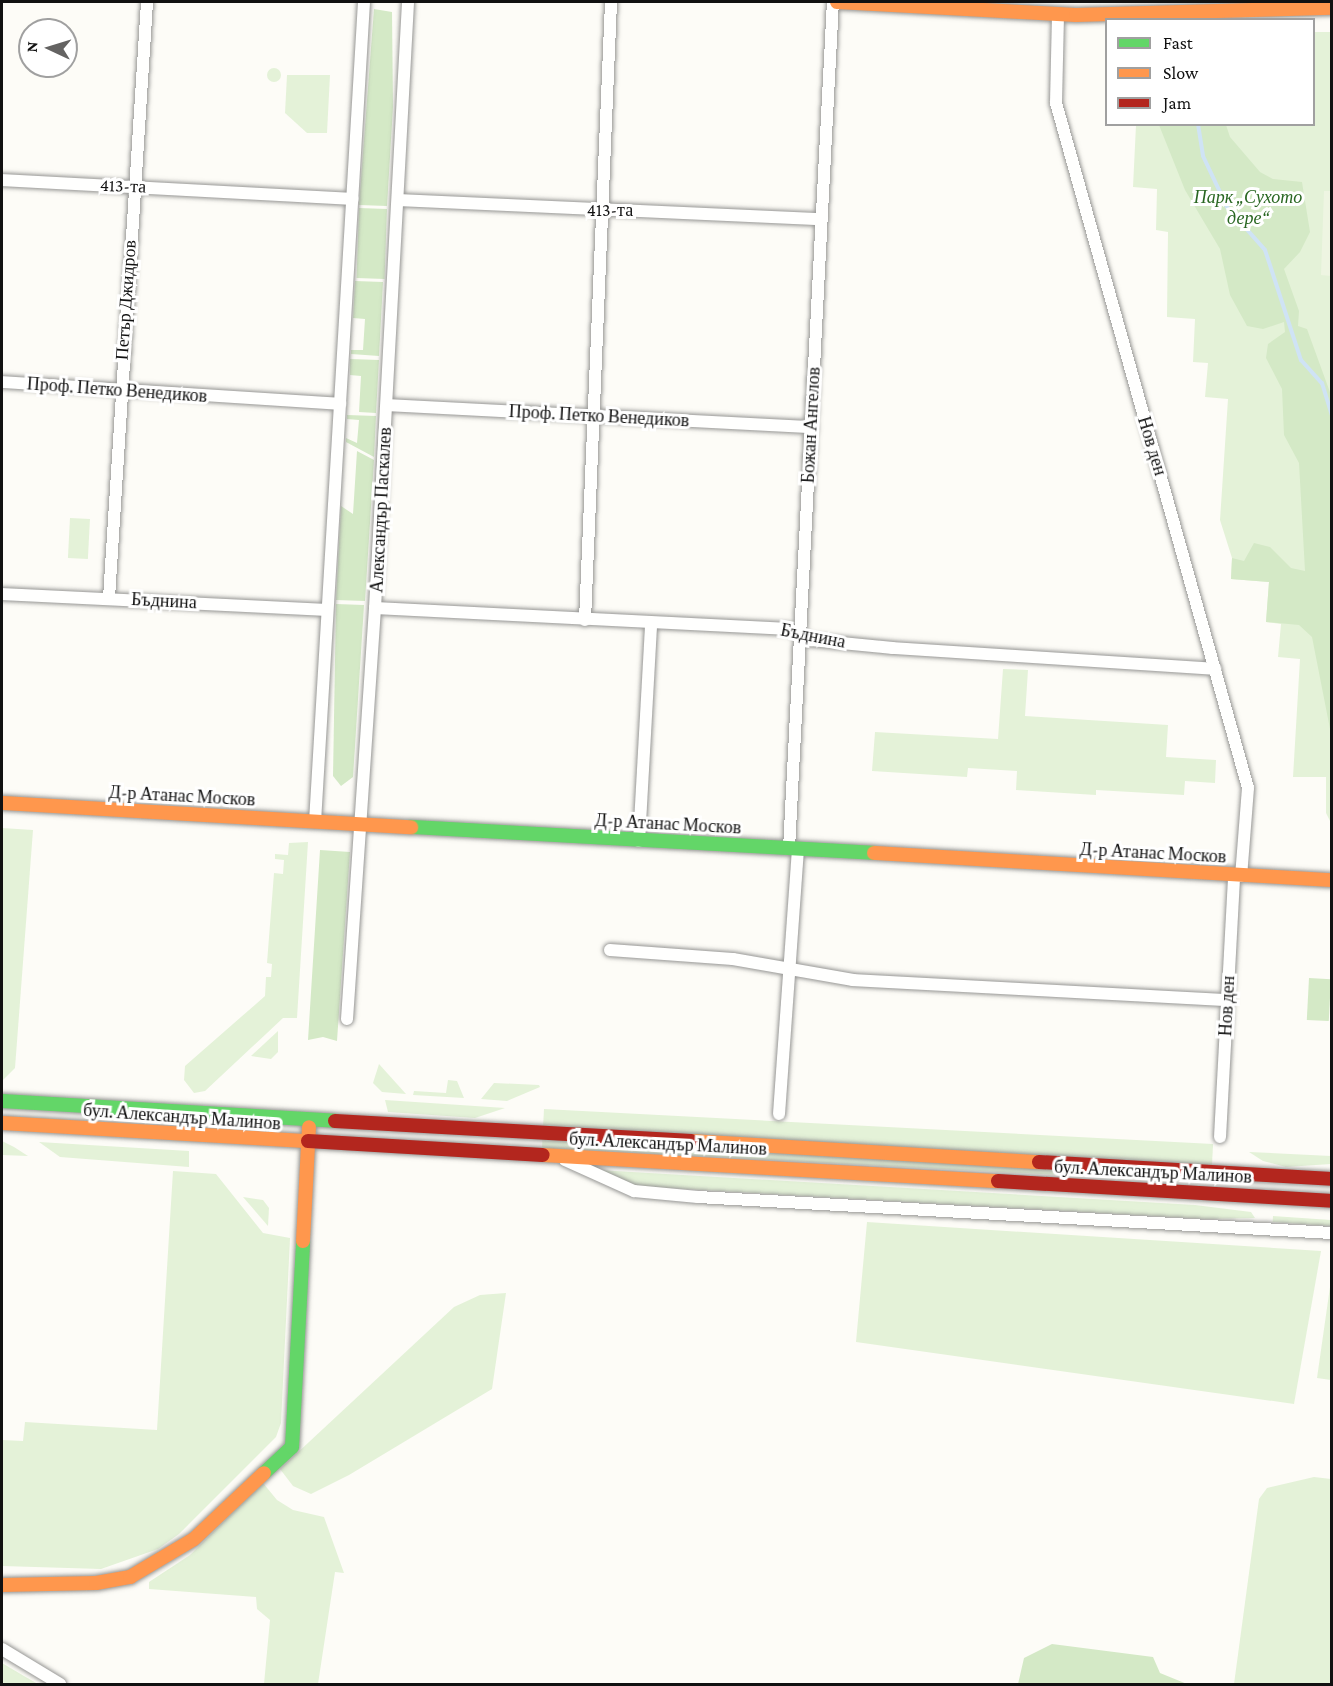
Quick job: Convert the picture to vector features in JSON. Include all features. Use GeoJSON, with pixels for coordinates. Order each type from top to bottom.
{"type":"FeatureCollection","features":[{"type":"Feature","properties":{"kind":"main road"},"geometry":{"type":"LineString","coordinates":[[837,2],[1059,15],[1332,8]]}},
{"type":"Feature","properties":{"kind":"main road"},"geometry":{"type":"LineString","coordinates":[[1173,13],[1216,2]]}},
{"type":"Feature","properties":{"kind":"main road"},"geometry":{"type":"LineString","coordinates":[[1275,2],[1290,8]]}},
{"type":"Feature","properties":{"kind":"main road","name":"Д-р Атанас Москов"},"geometry":{"type":"LineString","coordinates":[[2,803],[1332,880]]}},
{"type":"Feature","properties":{"kind":"main road","name":"бул. Александър Малинов"},"geometry":{"type":"LineString","coordinates":[[2,1101],[1332,1179]]}},
{"type":"Feature","properties":{"kind":"main road"},"geometry":{"type":"LineString","coordinates":[[2,1585],[96,1583],[130,1576],[156,1565],[194,1539],[292,1447],[310,1119]]}},
{"type":"Feature","properties":{"kind":"main road","name":"бул. Александър Малинов"},"geometry":{"type":"LineString","coordinates":[[2,1124],[1332,1201]]}},
{"type":"Feature","properties":{"kind":"street","name":"Петър Джидров"},"geometry":{"type":"LineString","coordinates":[[109,598],[120,390],[147,2]]}},
{"type":"Feature","properties":{"kind":"street"},"geometry":{"type":"LineString","coordinates":[[315,822],[364,2]]}},
{"type":"Feature","properties":{"kind":"street","name":"Александър Паскалев"},"geometry":{"type":"LineString","coordinates":[[347,1019],[375,608],[408,2]]}},
{"type":"Feature","properties":{"kind":"street"},"geometry":{"type":"LineString","coordinates":[[585,620],[611,2]]}},
{"type":"Feature","properties":{"kind":"street","name":"Божан Ангелов"},"geometry":{"type":"LineString","coordinates":[[779,1114],[790,968],[801,634],[833,2]]}},
{"type":"Feature","properties":{"kind":"street","name":"Нов ден"},"geometry":{"type":"LineString","coordinates":[[1059,15],[1056,103],[1248,788],[1227,1000],[1220,1137]]}},
{"type":"Feature","properties":{"kind":"street","name":"413-та"},"geometry":{"type":"LineString","coordinates":[[2,180],[134,185],[352,199]]}},
{"type":"Feature","properties":{"kind":"street","name":"413-та"},"geometry":{"type":"LineString","coordinates":[[398,200],[821,219]]}},
{"type":"Feature","properties":{"kind":"street","name":"Проф. Петко Венедиков"},"geometry":{"type":"LineString","coordinates":[[2,382],[340,404]]}},
{"type":"Feature","properties":{"kind":"street","name":"Проф. Петко Венедиков"},"geometry":{"type":"LineString","coordinates":[[387,405],[811,428]]}},
{"type":"Feature","properties":{"kind":"street","name":"Бъднина"},"geometry":{"type":"LineString","coordinates":[[2,594],[327,610]]}},
{"type":"Feature","properties":{"kind":"street","name":"Бъднина"},"geometry":{"type":"LineString","coordinates":[[375,608],[789,629],[811,640],[893,648],[1215,669]]}},
{"type":"Feature","properties":{"kind":"street"},"geometry":{"type":"LineString","coordinates":[[639,841],[651,623]]}},
{"type":"Feature","properties":{"kind":"street"},"geometry":{"type":"LineString","coordinates":[[610,950],[734,959],[853,980],[1227,1000]]}},
{"type":"Feature","properties":{"kind":"street"},"geometry":{"type":"LineString","coordinates":[[556,1156],[634,1191],[1332,1233]]}},
{"type":"Feature","properties":{"kind":"street"},"geometry":{"type":"LineString","coordinates":[[2,1649],[60,1684]]}},
{"type":"Feature","properties":{"kind":"green space"},"geometry":{"type":"Polygon","coordinates":[[[374,9],[392,12],[393,107],[387,206],[359,205],[374,9]]]}},
{"type":"Feature","properties":{"kind":"green space","name":"Парк „Сухото дере“"},"geometry":{"type":"Polygon","coordinates":[[[1315,32],[1331,32],[1331,823],[1326,813],[1326,777],[1293,777],[1300,659],[1278,657],[1281,624],[1266,622],[1269,582],[1231,579],[1232,558],[1220,520],[1228,399],[1205,397],[1208,363],[1193,362],[1195,319],[1167,317],[1168,232],[1156,230],[1157,189],[1133,187],[1136,126],[1315,126],[1315,32]]]}},
{"type":"Feature","properties":{"kind":"green space"},"geometry":{"type":"Polygon","coordinates":[[[274,68],[279,70],[281,75],[279,80],[274,82],[269,80],[267,75],[269,70],[274,68]]]}},
{"type":"Feature","properties":{"kind":"green space"},"geometry":{"type":"Polygon","coordinates":[[[287,75],[330,75],[327,133],[307,133],[285,113],[287,75]]]}},
{"type":"Feature","properties":{"kind":"green space"},"geometry":{"type":"Polygon","coordinates":[[[1159,126],[1226,126],[1230,137],[1260,172],[1273,179],[1302,182],[1310,232],[1300,252],[1284,269],[1299,311],[1298,326],[1307,329],[1331,395],[1331,734],[1312,637],[1299,625],[1266,622],[1269,582],[1231,579],[1232,558],[1244,561],[1254,543],[1270,547],[1291,568],[1305,571],[1299,463],[1284,435],[1282,389],[1266,358],[1268,344],[1285,332],[1284,322],[1263,329],[1247,326],[1230,295],[1220,249],[1185,190],[1159,126]]]}},
{"type":"Feature","properties":{"kind":"green space"},"geometry":{"type":"Polygon","coordinates":[[[1324,191],[1331,191],[1331,276],[1321,275],[1324,191]]]}},
{"type":"Feature","properties":{"kind":"green space"},"geometry":{"type":"Polygon","coordinates":[[[359,208],[387,209],[385,279],[357,278],[359,208]]]}},
{"type":"Feature","properties":{"kind":"green space"},"geometry":{"type":"Polygon","coordinates":[[[355,281],[383,282],[379,356],[351,354],[351,350],[363,350],[365,319],[353,318],[355,281]]]}},
{"type":"Feature","properties":{"kind":"green space"},"geometry":{"type":"Polygon","coordinates":[[[350,359],[379,360],[376,413],[359,412],[361,376],[350,375],[350,359]]]}},
{"type":"Feature","properties":{"kind":"green space"},"geometry":{"type":"Polygon","coordinates":[[[347,415],[376,416],[374,457],[346,442],[346,438],[357,443],[359,420],[347,419],[347,415]]]}},
{"type":"Feature","properties":{"kind":"green space"},"geometry":{"type":"Polygon","coordinates":[[[357,451],[374,460],[365,601],[336,600],[341,506],[353,514],[357,451]]]}},
{"type":"Feature","properties":{"kind":"green space"},"geometry":{"type":"Polygon","coordinates":[[[70,518],[90,519],[88,559],[68,558],[70,518]]]}},
{"type":"Feature","properties":{"kind":"green space"},"geometry":{"type":"Polygon","coordinates":[[[336,604],[364,605],[353,777],[341,786],[333,776],[336,604]]]}},
{"type":"Feature","properties":{"kind":"green space"},"geometry":{"type":"Polygon","coordinates":[[[1003,669],[1028,670],[1025,716],[1168,725],[1166,757],[1216,760],[1215,783],[1185,781],[1184,795],[1096,790],[1096,795],[1016,790],[1017,771],[968,768],[967,777],[872,771],[875,732],[998,739],[1003,669]]]}},
{"type":"Feature","properties":{"kind":"green space"},"geometry":{"type":"Polygon","coordinates":[[[2,828],[33,830],[15,1068],[2,1081],[2,828]]]}},
{"type":"Feature","properties":{"kind":"green space"},"geometry":{"type":"Polygon","coordinates":[[[308,842],[297,1018],[283,1018],[205,1091],[194,1093],[184,1080],[185,1066],[265,996],[266,977],[271,977],[272,964],[267,963],[274,873],[283,874],[284,860],[275,859],[275,854],[288,855],[289,843],[308,842]]]}},
{"type":"Feature","properties":{"kind":"green space"},"geometry":{"type":"Polygon","coordinates":[[[320,850],[350,852],[337,1041],[323,1037],[308,1040],[320,850]]]}},
{"type":"Feature","properties":{"kind":"green space"},"geometry":{"type":"Polygon","coordinates":[[[1309,978],[1331,979],[1329,1021],[1307,1020],[1309,978]]]}},
{"type":"Feature","properties":{"kind":"green space"},"geometry":{"type":"Polygon","coordinates":[[[278,1031],[278,1052],[271,1059],[251,1056],[278,1031]]]}},
{"type":"Feature","properties":{"kind":"green space"},"geometry":{"type":"Polygon","coordinates":[[[379,1064],[406,1094],[382,1092],[373,1083],[379,1064]]]}},
{"type":"Feature","properties":{"kind":"green space"},"geometry":{"type":"Polygon","coordinates":[[[448,1080],[457,1081],[464,1098],[413,1095],[414,1091],[446,1093],[448,1080]]]}},
{"type":"Feature","properties":{"kind":"green space"},"geometry":{"type":"Polygon","coordinates":[[[494,1083],[539,1085],[540,1087],[507,1101],[481,1099],[494,1083]]]}},
{"type":"Feature","properties":{"kind":"green space"},"geometry":{"type":"Polygon","coordinates":[[[385,1100],[505,1108],[475,1118],[388,1112],[385,1100]]]}},
{"type":"Feature","properties":{"kind":"green space"},"geometry":{"type":"Polygon","coordinates":[[[544,1109],[1213,1144],[1211,1183],[542,1148],[544,1109]]]}},
{"type":"Feature","properties":{"kind":"green space"},"geometry":{"type":"Polygon","coordinates":[[[2,1141],[14,1147],[28,1156],[2,1155],[2,1141]]]}},
{"type":"Feature","properties":{"kind":"green space"},"geometry":{"type":"Polygon","coordinates":[[[39,1142],[189,1151],[189,1167],[60,1157],[39,1142]]]}},
{"type":"Feature","properties":{"kind":"green space"},"geometry":{"type":"Polygon","coordinates":[[[1249,1152],[1331,1156],[1331,1164],[1286,1167],[1263,1161],[1249,1152]]]}},
{"type":"Feature","properties":{"kind":"green space"},"geometry":{"type":"Polygon","coordinates":[[[598,1170],[1195,1205],[1251,1212],[1255,1218],[1206,1219],[632,1186],[598,1170]]]}},
{"type":"Feature","properties":{"kind":"green space"},"geometry":{"type":"Polygon","coordinates":[[[173,1171],[216,1174],[263,1233],[290,1238],[281,1423],[276,1437],[179,1534],[158,1549],[101,1569],[2,1566],[2,1440],[23,1441],[25,1422],[157,1430],[173,1171]]]}},
{"type":"Feature","properties":{"kind":"green space"},"geometry":{"type":"Polygon","coordinates":[[[243,1197],[263,1200],[269,1208],[268,1226],[243,1197]]]}},
{"type":"Feature","properties":{"kind":"green space"},"geometry":{"type":"Polygon","coordinates":[[[1273,1216],[1331,1220],[1330,1226],[1273,1222],[1273,1216]]]}},
{"type":"Feature","properties":{"kind":"green space"},"geometry":{"type":"Polygon","coordinates":[[[867,1222],[1321,1251],[1294,1404],[856,1342],[867,1222]]]}},
{"type":"Feature","properties":{"kind":"green space"},"geometry":{"type":"Polygon","coordinates":[[[1331,1280],[1331,1380],[1317,1378],[1331,1280]]]}},
{"type":"Feature","properties":{"kind":"green space"},"geometry":{"type":"Polygon","coordinates":[[[506,1293],[492,1389],[349,1475],[311,1494],[293,1486],[280,1469],[454,1307],[480,1295],[506,1293]]]}},
{"type":"Feature","properties":{"kind":"green space"},"geometry":{"type":"Polygon","coordinates":[[[1314,1477],[1331,1479],[1331,1684],[1234,1684],[1259,1499],[1267,1488],[1314,1477]]]}},
{"type":"Feature","properties":{"kind":"green space"},"geometry":{"type":"Polygon","coordinates":[[[263,1483],[277,1500],[293,1510],[324,1517],[344,1573],[335,1572],[318,1684],[264,1684],[270,1620],[257,1609],[256,1597],[149,1589],[149,1582],[190,1555],[263,1483]]]}},
{"type":"Feature","properties":{"kind":"green space"},"geometry":{"type":"Polygon","coordinates":[[[1052,1644],[1153,1657],[1160,1673],[1187,1684],[1018,1684],[1024,1658],[1052,1644]]]}},
{"type":"Feature","properties":{"kind":"green space"},"geometry":{"type":"Polygon","coordinates":[[[2,1663],[24,1676],[38,1684],[2,1684],[2,1663]]]}},
{"type":"Feature","properties":{"kind":"waterway"},"geometry":{"type":"LineString","coordinates":[[1198,126],[1203,156],[1227,207],[1265,250],[1301,360],[1322,383],[1332,415]]}},
{"type":"Feature","properties":{"kind":"traffic: fast"},"geometry":{"type":"LineString","coordinates":[[411,827],[874,853]]}},
{"type":"Feature","properties":{"kind":"traffic: fast"},"geometry":{"type":"LineString","coordinates":[[2,1101],[335,1121]]}},
{"type":"Feature","properties":{"kind":"traffic: fast"},"geometry":{"type":"LineString","coordinates":[[264,1473],[292,1447],[303,1241]]}},
{"type":"Feature","properties":{"kind":"traffic: slow"},"geometry":{"type":"LineString","coordinates":[[837,2],[1076,15],[1332,8]]}},
{"type":"Feature","properties":{"kind":"traffic: slow"},"geometry":{"type":"LineString","coordinates":[[2,803],[411,827]]}},
{"type":"Feature","properties":{"kind":"traffic: slow"},"geometry":{"type":"LineString","coordinates":[[874,853],[1332,880]]}},
{"type":"Feature","properties":{"kind":"traffic: slow"},"geometry":{"type":"LineString","coordinates":[[2,1123],[308,1141]]}},
{"type":"Feature","properties":{"kind":"traffic: slow"},"geometry":{"type":"LineString","coordinates":[[303,1241],[309,1127]]}},
{"type":"Feature","properties":{"kind":"traffic: slow"},"geometry":{"type":"LineString","coordinates":[[691,1141],[1039,1162]]}},
{"type":"Feature","properties":{"kind":"traffic: slow"},"geometry":{"type":"LineString","coordinates":[[543,1155],[998,1181]]}},
{"type":"Feature","properties":{"kind":"traffic: slow"},"geometry":{"type":"LineString","coordinates":[[2,1585],[96,1583],[130,1577],[194,1539],[264,1473]]}},
{"type":"Feature","properties":{"kind":"traffic: jam"},"geometry":{"type":"LineString","coordinates":[[335,1121],[691,1141]]}},
{"type":"Feature","properties":{"kind":"traffic: jam"},"geometry":{"type":"LineString","coordinates":[[308,1141],[543,1155]]}},
{"type":"Feature","properties":{"kind":"traffic: jam"},"geometry":{"type":"LineString","coordinates":[[1039,1162],[1332,1179]]}},
{"type":"Feature","properties":{"kind":"traffic: jam"},"geometry":{"type":"LineString","coordinates":[[998,1181],[1332,1201]]}}]}
